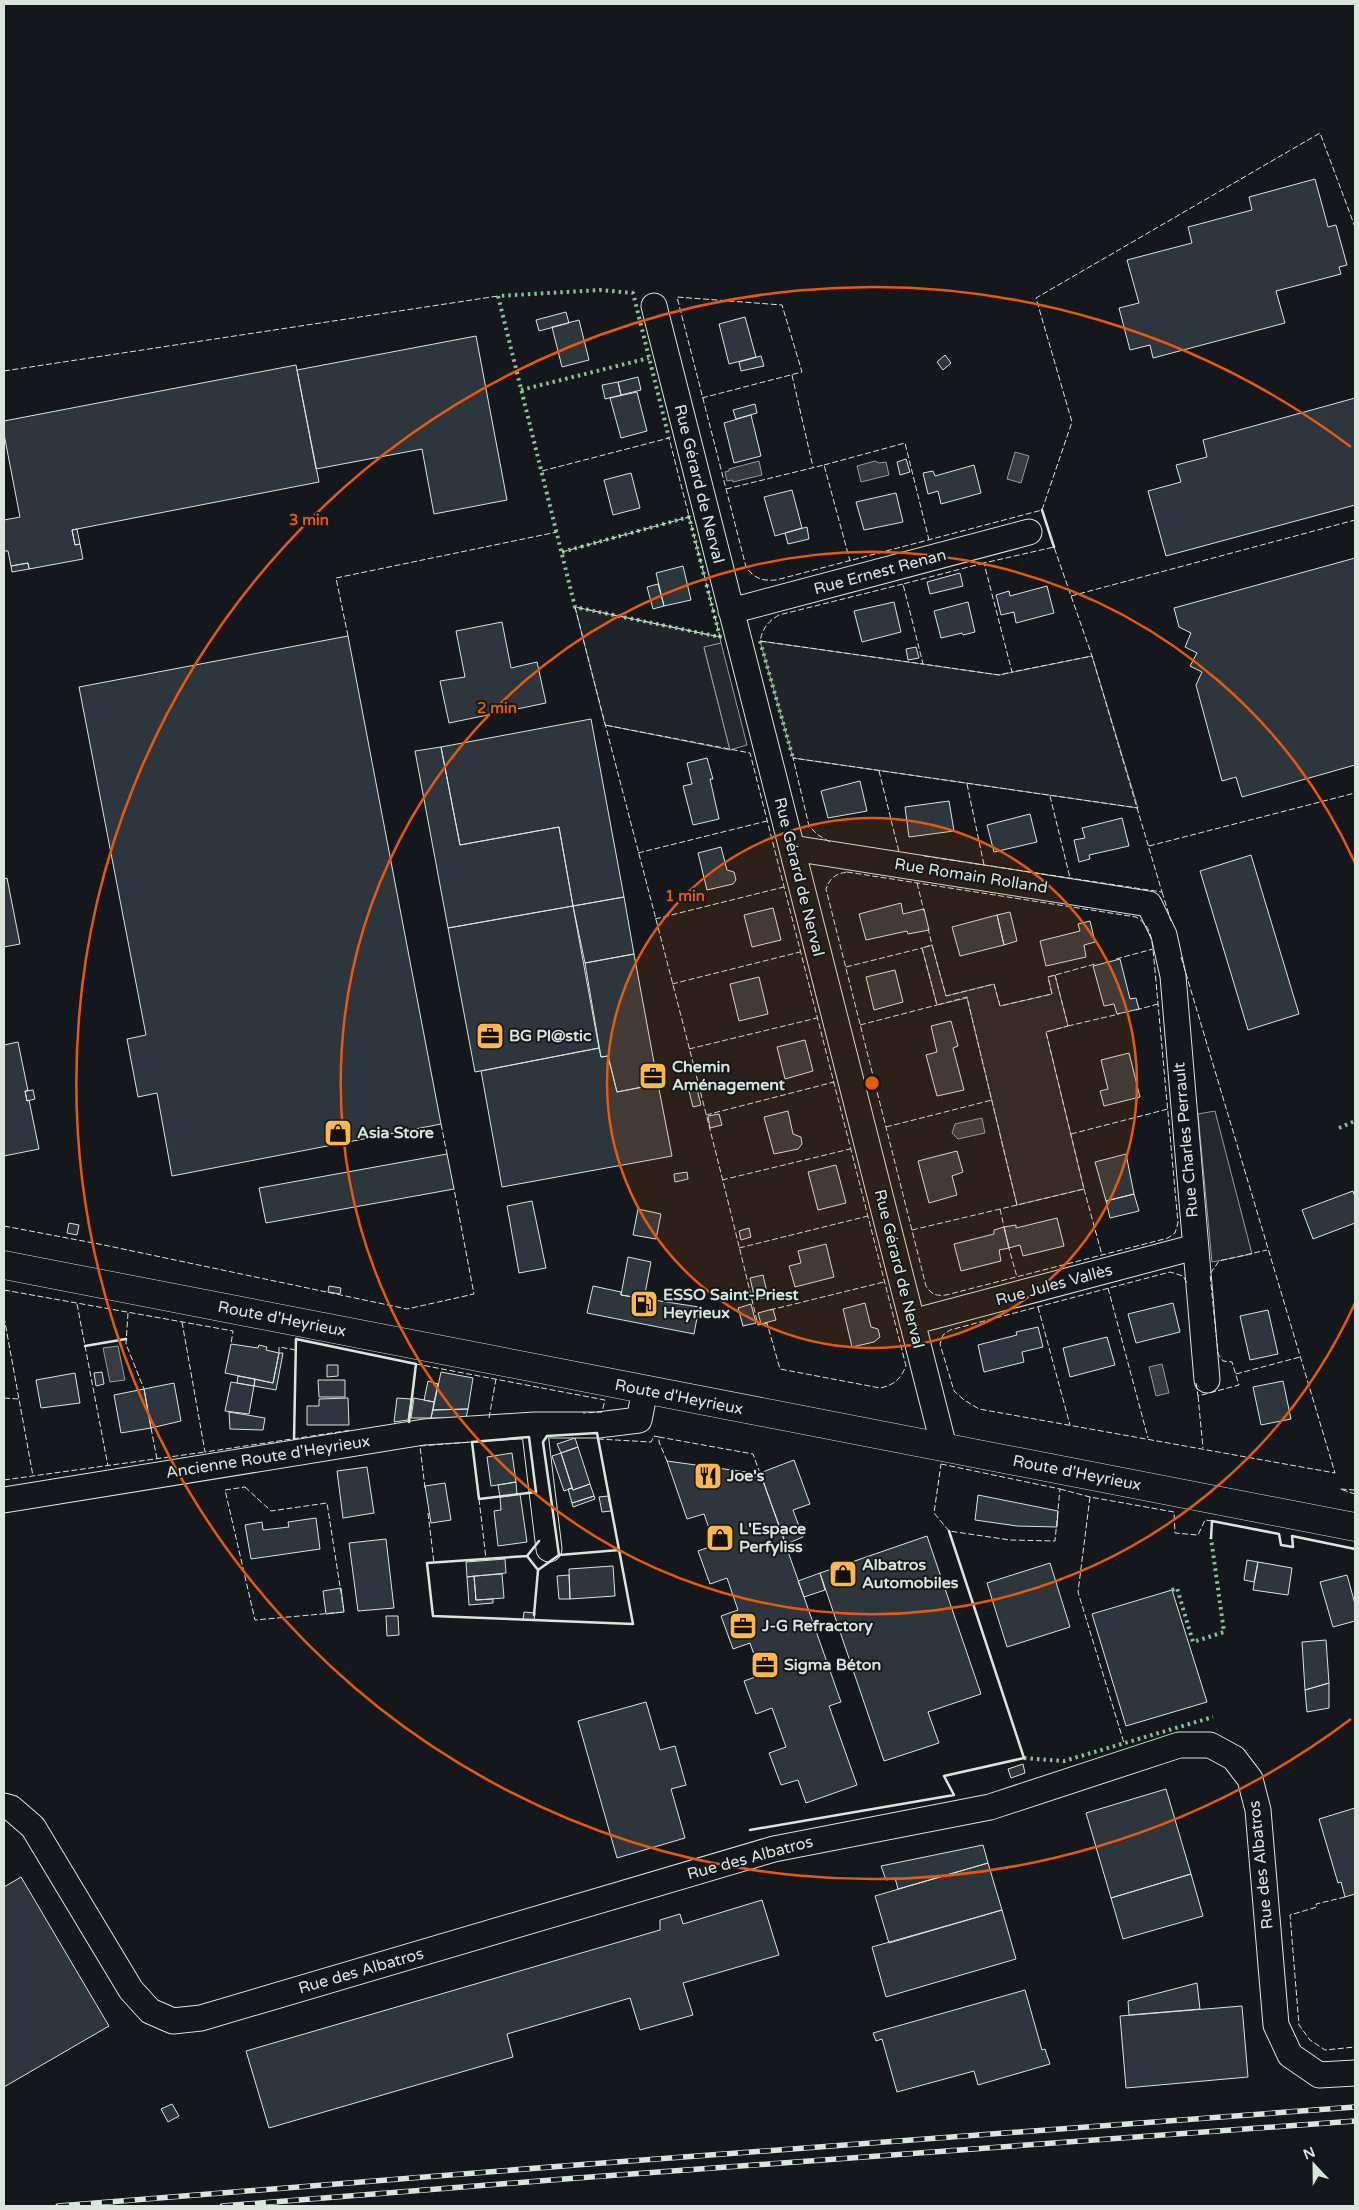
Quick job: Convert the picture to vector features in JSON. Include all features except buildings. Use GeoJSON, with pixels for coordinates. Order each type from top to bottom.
{"type":"FeatureCollection","features":[{"type":"Feature","properties":{"kind":"main road","name":"Route d'Heyrieux"},"geometry":{"type":"LineString","coordinates":[[4,1265],[1355,1527]]}},
{"type":"Feature","properties":{"kind":"street","name":"Rue Gérard de Nerval"},"geometry":{"type":"LineString","coordinates":[[654,306],[944,1447]]}},
{"type":"Feature","properties":{"kind":"street","name":"Rue Ernest Renan"},"geometry":{"type":"LineString","coordinates":[[731,612],[1029,532]]}},
{"type":"Feature","properties":{"kind":"street","name":"Rue Romain Rolland"},"geometry":{"type":"LineString","coordinates":[[792,848],[1150,904]]}},
{"type":"Feature","properties":{"kind":"street","name":"Rue Charles Perrault"},"geometry":{"type":"LineString","coordinates":[[1150,904],[1164,934],[1173,976],[1207,1380]]}},
{"type":"Feature","properties":{"kind":"street","name":"Rue Jules Vallès"},"geometry":{"type":"LineString","coordinates":[[912,1322],[1195,1248]]}},
{"type":"Feature","properties":{"kind":"street","name":"Ancienne Route d'Heyrieux"},"geometry":{"type":"LineString","coordinates":[[4,1500],[424,1432],[534,1424],[598,1425],[639,1420],[645,1390]]}},
{"type":"Feature","properties":{"kind":"street"},"geometry":{"type":"LineString","coordinates":[[534,1424],[549,1549]]}},
{"type":"Feature","properties":{"kind":"street","name":"Rue des Albatros"},"geometry":{"type":"LineString","coordinates":[[4,1806],[11,1808],[33,1827],[131,1990],[150,2011],[173,2021],[201,2018],[774,1849],[990,1806],[1179,1745],[1210,1745],[1234,1758],[1250,1779],[1258,1810],[1276,2025],[1290,2055],[1319,2075],[1355,2073]]}},
{"type":"Feature","properties":{"kind":"shaded area"},"geometry":{"type":"Polygon","coordinates":[[[1015,452],[1029,456],[1021,483],[1007,479],[1015,452]]]}},
{"type":"Feature","properties":{"kind":"shaded area"},"geometry":{"type":"Polygon","coordinates":[[[759,461],[762,475],[733,482],[732,480],[727,481],[725,472],[729,471],[729,469],[759,461]]]}},
{"type":"Feature","properties":{"kind":"shaded area"},"geometry":{"type":"Polygon","coordinates":[[[875,461],[879,463],[886,462],[889,475],[861,482],[857,466],[875,461]]]}},
{"type":"Feature","properties":{"kind":"shaded area"},"geometry":{"type":"Polygon","coordinates":[[[575,607],[720,637],[721,643],[704,648],[730,750],[605,725],[575,607]]]}},
{"type":"Feature","properties":{"kind":"shaded area"},"geometry":{"type":"Polygon","coordinates":[[[760,641],[999,675],[1092,656],[1138,808],[793,758],[760,641]]]}},
{"type":"Feature","properties":{"kind":"shaded area"},"geometry":{"type":"Polygon","coordinates":[[[721,643],[747,745],[730,750],[704,647],[721,643]]]}},
{"type":"Feature","properties":{"kind":"shaded area"},"geometry":{"type":"Polygon","coordinates":[[[932,945],[946,996],[994,984],[1000,1006],[1052,994],[1048,977],[1055,975],[1068,1026],[1046,1032],[1084,1189],[1017,1205],[967,998],[937,1005],[922,948],[932,945]]]}},
{"type":"Feature","properties":{"kind":"shaded area"},"geometry":{"type":"Polygon","coordinates":[[[1215,1111],[1252,1254],[1212,1262],[1198,1114],[1215,1111]]]}},
{"type":"Feature","properties":{"kind":"shaded area"},"geometry":{"type":"Polygon","coordinates":[[[982,1118],[985,1133],[958,1139],[952,1133],[955,1124],[982,1118]]]}},
{"type":"Feature","properties":{"kind":"shaded area"},"geometry":{"type":"Polygon","coordinates":[[[118,1346],[125,1380],[110,1382],[103,1348],[118,1346]]]}},
{"type":"Feature","properties":{"kind":"shaded area"},"geometry":{"type":"Polygon","coordinates":[[[1162,1364],[1169,1393],[1156,1396],[1149,1367],[1162,1364]]]}},
{"type":"Feature","properties":{"kind":"railway"},"geometry":{"type":"LineString","coordinates":[[58,2206],[1355,2107]]}},
{"type":"Feature","properties":{"kind":"railway"},"geometry":{"type":"LineString","coordinates":[[222,2206],[1355,2121]]}},
{"type":"Feature","properties":{"kind":"hedge"},"geometry":{"type":"LineString","coordinates":[[562,552],[689,517],[720,637],[575,607],[498,296],[600,290],[633,293],[669,438]]}},
{"type":"Feature","properties":{"kind":"hedge"},"geometry":{"type":"LineString","coordinates":[[521,390],[649,358]]}},
{"type":"Feature","properties":{"kind":"hedge"},"geometry":{"type":"LineString","coordinates":[[760,641],[793,758]]}},
{"type":"Feature","properties":{"kind":"hedge"},"geometry":{"type":"LineString","coordinates":[[1339,1128],[1355,1121]]}},
{"type":"Feature","properties":{"kind":"hedge"},"geometry":{"type":"LineString","coordinates":[[1172,1590],[1177,1588],[1193,1642],[1224,1632],[1211,1538]]}},
{"type":"Feature","properties":{"kind":"hedge"},"geometry":{"type":"LineString","coordinates":[[1024,1758],[1064,1761],[1213,1717]]}},
{"type":"Feature","properties":{"kind":"fence"},"geometry":{"type":"LineString","coordinates":[[702,398],[802,372],[782,305],[677,297],[686,331],[694,364],[703,398],[746,567],[759,578],[776,580],[1042,510],[1072,422],[1036,298],[1320,133],[1355,227]]}},
{"type":"Feature","properties":{"kind":"fence"},"geometry":{"type":"LineString","coordinates":[[4,371],[498,296]]}},
{"type":"Feature","properties":{"kind":"fence"},"geometry":{"type":"LineString","coordinates":[[792,375],[813,467]]}},
{"type":"Feature","properties":{"kind":"fence"},"geometry":{"type":"LineString","coordinates":[[542,471],[669,438],[720,637],[575,607],[598,697],[621,786],[691,1055],[758,1325],[767,1323],[780,1369],[880,1388],[889,1385],[899,1378],[906,1366],[750,753],[605,725]]}},
{"type":"Feature","properties":{"kind":"fence"},"geometry":{"type":"LineString","coordinates":[[824,465],[905,443],[929,540]]}},
{"type":"Feature","properties":{"kind":"fence"},"geometry":{"type":"LineString","coordinates":[[726,489],[824,465],[850,561]]}},
{"type":"Feature","properties":{"kind":"fence"},"geometry":{"type":"LineString","coordinates":[[562,552],[689,517]]}},
{"type":"Feature","properties":{"kind":"fence"},"geometry":{"type":"LineString","coordinates":[[1071,596],[1355,520]]}},
{"type":"Feature","properties":{"kind":"fence"},"geometry":{"type":"LineString","coordinates":[[348,636],[336,578],[557,532]]}},
{"type":"Feature","properties":{"kind":"fence"},"geometry":{"type":"LineString","coordinates":[[924,856],[1162,892],[1092,656],[1054,547],[984,563],[1012,672],[1092,656]]}},
{"type":"Feature","properties":{"kind":"fence"},"geometry":{"type":"LineString","coordinates":[[984,563],[903,584],[923,664],[999,675],[1012,672]]}},
{"type":"Feature","properties":{"kind":"fence"},"geometry":{"type":"LineString","coordinates":[[903,584],[779,615],[766,626],[760,641],[923,664]]}},
{"type":"Feature","properties":{"kind":"fence"},"geometry":{"type":"LineString","coordinates":[[830,842],[818,835],[809,826],[793,758],[1138,808]]}},
{"type":"Feature","properties":{"kind":"fence"},"geometry":{"type":"LineString","coordinates":[[879,771],[899,852]]}},
{"type":"Feature","properties":{"kind":"fence"},"geometry":{"type":"LineString","coordinates":[[967,784],[984,865]]}},
{"type":"Feature","properties":{"kind":"fence"},"geometry":{"type":"LineString","coordinates":[[1149,846],[1355,793]]}},
{"type":"Feature","properties":{"kind":"fence"},"geometry":{"type":"LineString","coordinates":[[1050,796],[1070,878]]}},
{"type":"Feature","properties":{"kind":"fence"},"geometry":{"type":"LineString","coordinates":[[638,853],[767,821]]}},
{"type":"Feature","properties":{"kind":"fence"},"geometry":{"type":"LineString","coordinates":[[847,872],[1136,917],[1144,923],[1150,934],[1153,949],[1178,1223],[1175,1233],[1168,1238],[946,1295],[937,1295],[930,1291],[926,1286],[826,889],[834,877],[847,872]]}},
{"type":"Feature","properties":{"kind":"fence"},"geometry":{"type":"LineString","coordinates":[[917,883],[924,911]]}},
{"type":"Feature","properties":{"kind":"fence"},"geometry":{"type":"LineString","coordinates":[[655,919],[784,887]]}},
{"type":"Feature","properties":{"kind":"fence"},"geometry":{"type":"LineString","coordinates":[[1162,892],[1171,921]]}},
{"type":"Feature","properties":{"kind":"fence"},"geometry":{"type":"LineString","coordinates":[[928,928],[932,945]]}},
{"type":"Feature","properties":{"kind":"fence"},"geometry":{"type":"LineString","coordinates":[[1055,975],[1068,1026],[1046,1032],[1084,1189],[1017,1205],[967,997],[937,1005],[922,948],[932,945],[946,996],[994,984],[1000,1006],[1052,994],[1048,977],[1095,964]]}},
{"type":"Feature","properties":{"kind":"fence"},"geometry":{"type":"LineString","coordinates":[[846,967],[922,948]]}},
{"type":"Feature","properties":{"kind":"fence"},"geometry":{"type":"LineString","coordinates":[[1116,959],[1153,949]]}},
{"type":"Feature","properties":{"kind":"fence"},"geometry":{"type":"LineString","coordinates":[[672,984],[800,952]]}},
{"type":"Feature","properties":{"kind":"fence"},"geometry":{"type":"LineString","coordinates":[[1181,957],[1335,1473],[979,1409],[954,1391],[940,1344],[943,1335],[950,1330],[1170,1272],[1183,1276],[1187,1283]]}},
{"type":"Feature","properties":{"kind":"fence"},"geometry":{"type":"LineString","coordinates":[[1136,1010],[1158,1004]]}},
{"type":"Feature","properties":{"kind":"fence"},"geometry":{"type":"LineString","coordinates":[[860,1025],[937,1005]]}},
{"type":"Feature","properties":{"kind":"fence"},"geometry":{"type":"LineString","coordinates":[[1068,1026],[1119,1014]]}},
{"type":"Feature","properties":{"kind":"fence"},"geometry":{"type":"LineString","coordinates":[[689,1049],[817,1018]]}},
{"type":"Feature","properties":{"kind":"fence"},"geometry":{"type":"LineString","coordinates":[[706,1115],[834,1082]]}},
{"type":"Feature","properties":{"kind":"fence"},"geometry":{"type":"LineString","coordinates":[[886,1127],[992,1100]]}},
{"type":"Feature","properties":{"kind":"fence"},"geometry":{"type":"LineString","coordinates":[[1071,1134],[1168,1109]]}},
{"type":"Feature","properties":{"kind":"fence"},"geometry":{"type":"LineString","coordinates":[[441,1124],[447,1154]]}},
{"type":"Feature","properties":{"kind":"fence"},"geometry":{"type":"LineString","coordinates":[[722,1180],[850,1149]]}},
{"type":"Feature","properties":{"kind":"fence"},"geometry":{"type":"LineString","coordinates":[[4,1226],[104,1245],[407,1309],[474,1294],[454,1189]]}},
{"type":"Feature","properties":{"kind":"fence"},"geometry":{"type":"LineString","coordinates":[[1084,1189],[1102,1255]]}},
{"type":"Feature","properties":{"kind":"fence"},"geometry":{"type":"LineString","coordinates":[[912,1230],[1017,1205]]}},
{"type":"Feature","properties":{"kind":"fence"},"geometry":{"type":"LineString","coordinates":[[1000,1209],[1005,1231]]}},
{"type":"Feature","properties":{"kind":"fence"},"geometry":{"type":"LineString","coordinates":[[739,1248],[868,1216]]}},
{"type":"Feature","properties":{"kind":"fence"},"geometry":{"type":"LineString","coordinates":[[1008,1245],[1017,1277]]}},
{"type":"Feature","properties":{"kind":"fence"},"geometry":{"type":"LineString","coordinates":[[1196,1383],[1198,1396],[1239,1385],[1232,1362],[1223,1361],[1218,1354],[1210,1274],[1219,1261],[1267,1250]]}},
{"type":"Feature","properties":{"kind":"fence"},"geometry":{"type":"LineString","coordinates":[[770,1310],[884,1282]]}},
{"type":"Feature","properties":{"kind":"fence"},"geometry":{"type":"LineString","coordinates":[[1108,1288],[1148,1438]]}},
{"type":"Feature","properties":{"kind":"fence"},"geometry":{"type":"LineString","coordinates":[[4,1290],[233,1331],[231,1344]]}},
{"type":"Feature","properties":{"kind":"fence"},"geometry":{"type":"LineString","coordinates":[[77,1304],[108,1466]]}},
{"type":"Feature","properties":{"kind":"fence"},"geometry":{"type":"LineString","coordinates":[[1038,1307],[1070,1425]]}},
{"type":"Feature","properties":{"kind":"fence"},"geometry":{"type":"LineString","coordinates":[[128,1313],[126,1344],[144,1389]]}},
{"type":"Feature","properties":{"kind":"fence"},"geometry":{"type":"LineString","coordinates":[[4,1317],[33,1476]]}},
{"type":"Feature","properties":{"kind":"fence"},"geometry":{"type":"LineString","coordinates":[[182,1322],[205,1452],[352,1430]]}},
{"type":"Feature","properties":{"kind":"fence"},"geometry":{"type":"LineString","coordinates":[[279,1353],[279,1347],[296,1350]]}},
{"type":"Feature","properties":{"kind":"fence"},"geometry":{"type":"LineString","coordinates":[[1236,1374],[1300,1357]]}},
{"type":"Feature","properties":{"kind":"fence"},"geometry":{"type":"LineString","coordinates":[[416,1364],[605,1400],[602,1412],[583,1413]]}},
{"type":"Feature","properties":{"kind":"fence"},"geometry":{"type":"LineString","coordinates":[[489,1418],[496,1379]]}},
{"type":"Feature","properties":{"kind":"fence"},"geometry":{"type":"LineString","coordinates":[[1198,1396],[1203,1448]]}},
{"type":"Feature","properties":{"kind":"fence"},"geometry":{"type":"LineString","coordinates":[[4,1398],[19,1399]]}},
{"type":"Feature","properties":{"kind":"fence"},"geometry":{"type":"LineString","coordinates":[[151,1428],[157,1459]]}},
{"type":"Feature","properties":{"kind":"fence"},"geometry":{"type":"LineString","coordinates":[[598,1439],[651,1442],[654,1436],[659,1437]]}},
{"type":"Feature","properties":{"kind":"fence"},"geometry":{"type":"LineString","coordinates":[[667,1461],[659,1442],[659,1437],[753,1454],[760,1473]]}},
{"type":"Feature","properties":{"kind":"fence"},"geometry":{"type":"LineString","coordinates":[[425,1488],[420,1446],[472,1442]]}},
{"type":"Feature","properties":{"kind":"fence"},"geometry":{"type":"LineString","coordinates":[[4,1480],[205,1452]]}},
{"type":"Feature","properties":{"kind":"fence"},"geometry":{"type":"LineString","coordinates":[[941,1464],[1060,1489],[1055,1541],[1010,1540],[949,1531],[934,1513],[941,1464]]}},
{"type":"Feature","properties":{"kind":"fence"},"geometry":{"type":"LineString","coordinates":[[245,1487],[271,1511],[327,1503],[344,1612],[255,1620],[225,1490],[245,1487]]}},
{"type":"Feature","properties":{"kind":"fence"},"geometry":{"type":"LineString","coordinates":[[1060,1489],[1090,1497],[1174,1512],[1175,1533],[1198,1535],[1205,1520],[1212,1521]]}},
{"type":"Feature","properties":{"kind":"fence"},"geometry":{"type":"LineString","coordinates":[[1355,1490],[1340,1489],[1355,1494]]}},
{"type":"Feature","properties":{"kind":"fence"},"geometry":{"type":"LineString","coordinates":[[1090,1497],[1078,1592],[1124,1743]]}},
{"type":"Feature","properties":{"kind":"fence"},"geometry":{"type":"LineString","coordinates":[[479,1499],[486,1559]]}},
{"type":"Feature","properties":{"kind":"fence"},"geometry":{"type":"LineString","coordinates":[[428,1513],[434,1563]]}},
{"type":"Feature","properties":{"kind":"fence"},"geometry":{"type":"LineString","coordinates":[[1345,1897],[1316,1904],[1317,1907],[1290,1915],[1299,2025],[1310,2040],[1325,2050],[1355,2047]]}},
{"type":"Feature","properties":{"kind":"wall"},"geometry":{"type":"LineString","coordinates":[[1042,510],[1054,547]]}},
{"type":"Feature","properties":{"kind":"wall"},"geometry":{"type":"LineString","coordinates":[[85,1346],[126,1339]]}},
{"type":"Feature","properties":{"kind":"wall"},"geometry":{"type":"LineString","coordinates":[[294,1439],[296,1339],[416,1364],[409,1422]]}},
{"type":"Feature","properties":{"kind":"wall"},"geometry":{"type":"LineString","coordinates":[[597,1433],[633,1624],[433,1616],[427,1563],[527,1556],[538,1570],[559,1555],[543,1442],[547,1436],[597,1433]]}},
{"type":"Feature","properties":{"kind":"wall"},"geometry":{"type":"LineString","coordinates":[[529,1437],[536,1492],[479,1499],[472,1442],[529,1437]]}},
{"type":"Feature","properties":{"kind":"wall"},"geometry":{"type":"LineString","coordinates":[[1211,1538],[1212,1521],[1279,1534],[1281,1545],[1293,1547],[1292,1536],[1355,1549]]}},
{"type":"Feature","properties":{"kind":"wall"},"geometry":{"type":"LineString","coordinates":[[750,1830],[954,1795],[944,1776],[1024,1758],[949,1531]]}},
{"type":"Feature","properties":{"kind":"wall"},"geometry":{"type":"LineString","coordinates":[[527,1556],[539,1541]]}},
{"type":"Feature","properties":{"kind":"wall"},"geometry":{"type":"LineString","coordinates":[[559,1555],[619,1550]]}},
{"type":"Feature","properties":{"kind":"wall"},"geometry":{"type":"LineString","coordinates":[[534,1615],[538,1570]]}},
{"type":"Feature","properties":{"kind":"place","name":"BG Pl@stic"},"geometry":{"type":"Point","coordinates":[490,1036]}},
{"type":"Feature","properties":{"kind":"place","name":"Chemin Aménagement"},"geometry":{"type":"Point","coordinates":[653,1076]}},
{"type":"Feature","properties":{"kind":"place","name":"Asia Store"},"geometry":{"type":"Point","coordinates":[338,1133]}},
{"type":"Feature","properties":{"kind":"place","name":"ESSO Saint-Priest Heyrieux"},"geometry":{"type":"Point","coordinates":[644,1304]}},
{"type":"Feature","properties":{"kind":"place","name":"Joe's"},"geometry":{"type":"Point","coordinates":[708,1476]}},
{"type":"Feature","properties":{"kind":"place","name":"L'Espace Perfyliss"},"geometry":{"type":"Point","coordinates":[720,1538]}},
{"type":"Feature","properties":{"kind":"place","name":"Albatros Automobiles"},"geometry":{"type":"Point","coordinates":[843,1574]}},
{"type":"Feature","properties":{"kind":"place","name":"J-G Refractory"},"geometry":{"type":"Point","coordinates":[743,1626]}},
{"type":"Feature","properties":{"kind":"place","name":"Sigma Béton"},"geometry":{"type":"Point","coordinates":[765,1665]}}]}
